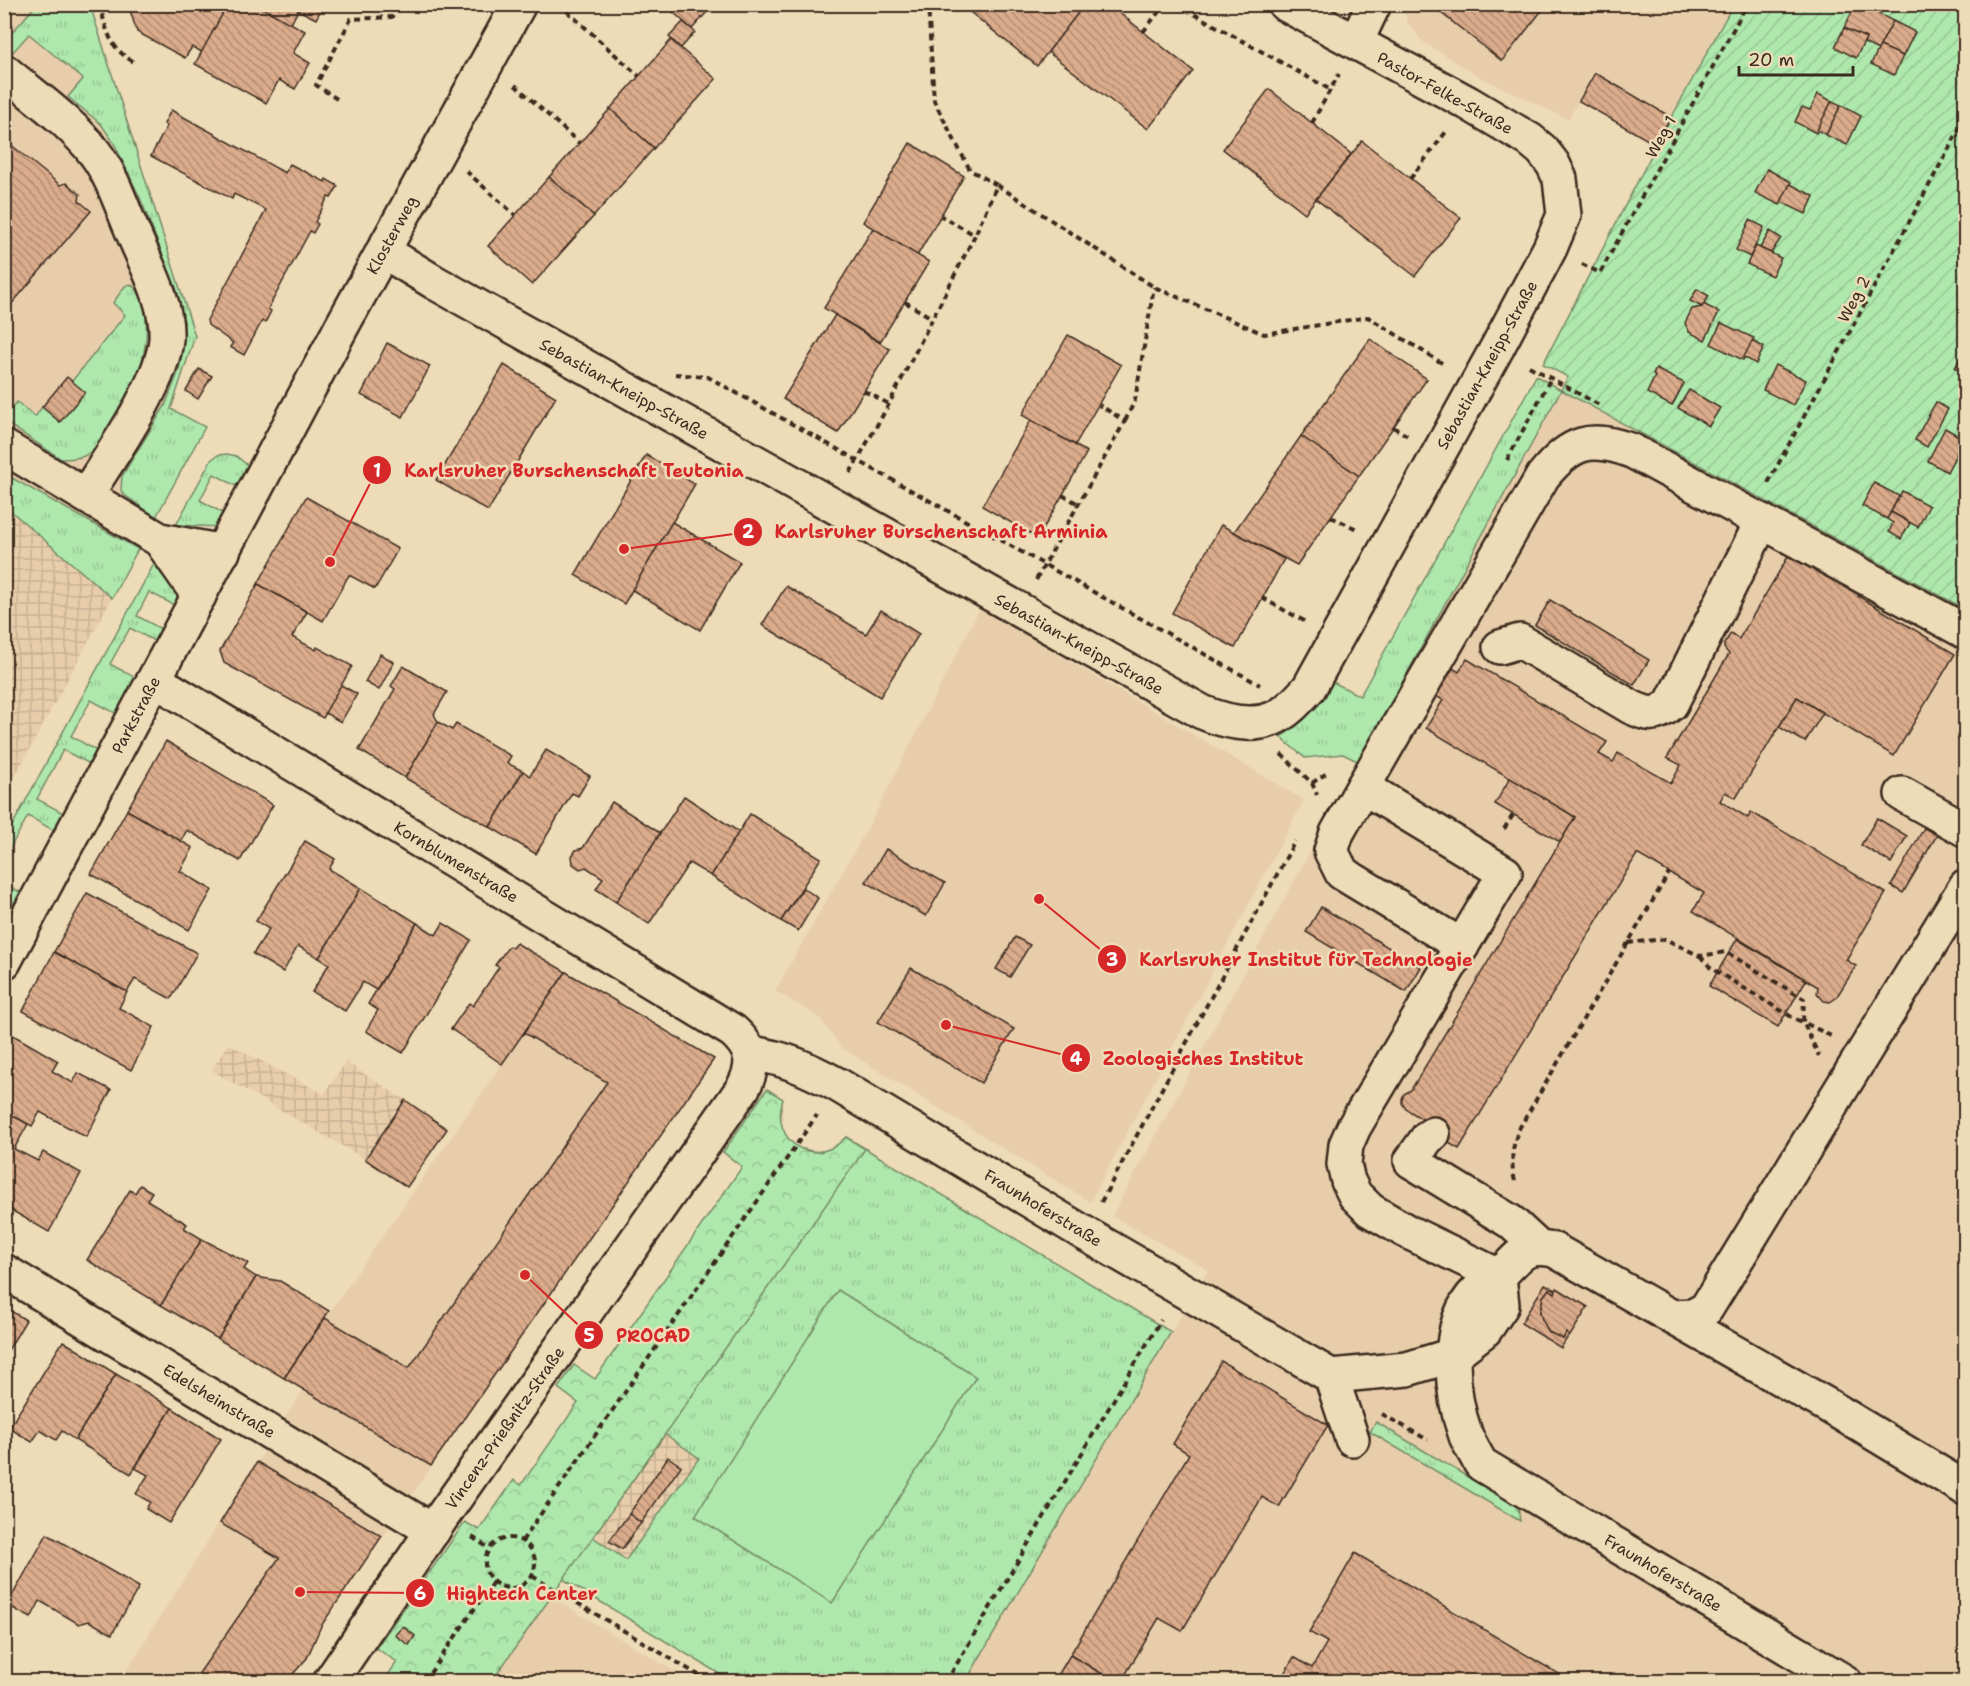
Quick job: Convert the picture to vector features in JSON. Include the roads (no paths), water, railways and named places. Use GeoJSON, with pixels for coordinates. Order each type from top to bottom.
{"type":"FeatureCollection","features":[{"type":"Feature","properties":{"kind":"street","name":"Klosterweg"},"geometry":{"type":"LineString","coordinates":[[267,468],[519,4]]}},
{"type":"Feature","properties":{"kind":"street","name":"Pastor-Felke-Straße"},"geometry":{"type":"LineString","coordinates":[[1285,4],[1468,103],[1542,150],[1553,164],[1560,179],[1564,215]]}},
{"type":"Feature","properties":{"kind":"street"},"geometry":{"type":"LineString","coordinates":[[1356,42],[1374,4]]}},
{"type":"Feature","properties":{"kind":"street"},"geometry":{"type":"LineString","coordinates":[[4,71],[75,131],[97,155],[115,190],[164,314],[166,339],[160,365],[128,427],[86,495]]}},
{"type":"Feature","properties":{"kind":"street","name":"Sebastian-Kneipp-Straße"},"geometry":{"type":"LineString","coordinates":[[384,251],[444,288],[1202,712],[1226,722],[1248,723],[1272,719],[1310,688],[1550,248],[1564,215]]}},
{"type":"Feature","properties":{"kind":"street"},"geometry":{"type":"LineString","coordinates":[[1462,946],[1342,873],[1330,851],[1337,833],[1363,787],[1544,476],[1558,458],[1579,445],[1611,442],[1762,507],[1965,632]]}},
{"type":"Feature","properties":{"kind":"street"},"geometry":{"type":"LineString","coordinates":[[4,447],[160,540],[223,552]]}},
{"type":"Feature","properties":{"kind":"street","name":"Parkstraße"},"geometry":{"type":"LineString","coordinates":[[4,962],[267,468]]}},
{"type":"Feature","properties":{"kind":"street"},"geometry":{"type":"LineString","coordinates":[[1500,647],[1520,641],[1631,707],[1648,714],[1660,713],[1671,704],[1762,507]]}},
{"type":"Feature","properties":{"kind":"street"},"geometry":{"type":"LineString","coordinates":[[160,540],[200,596]]}},
{"type":"Feature","properties":{"kind":"street","name":"Kornblumenstraße"},"geometry":{"type":"LineString","coordinates":[[155,680],[733,1031],[750,1053]]}},
{"type":"Feature","properties":{"kind":"street"},"geometry":{"type":"LineString","coordinates":[[1363,787],[1505,873],[1354,1128],[1346,1145],[1344,1164],[1348,1182],[1355,1195],[1370,1210],[1406,1231],[1498,1276]]}},
{"type":"Feature","properties":{"kind":"street"},"geometry":{"type":"LineString","coordinates":[[1902,794],[1965,830]]}},
{"type":"Feature","properties":{"kind":"street"},"geometry":{"type":"LineString","coordinates":[[1672,1317],[1693,1316],[1706,1309],[1965,886]]}},
{"type":"Feature","properties":{"kind":"street","name":"Fraunhoferstraße"},"geometry":{"type":"LineString","coordinates":[[750,1053],[772,1056],[804,1067],[838,1085],[1084,1233],[1331,1376]]}},
{"type":"Feature","properties":{"kind":"street","name":"Vincenz-Prießnitz-Straße"},"geometry":{"type":"LineString","coordinates":[[330,1682],[743,1088],[750,1071],[750,1053]]}},
{"type":"Feature","properties":{"kind":"street"},"geometry":{"type":"LineString","coordinates":[[1433,1134],[1428,1137],[1411,1161],[1511,1222],[1538,1247]]}},
{"type":"Feature","properties":{"kind":"street"},"geometry":{"type":"LineString","coordinates":[[1498,1276],[1520,1253],[1538,1247],[1554,1250],[1827,1405],[1965,1489]]}},
{"type":"Feature","properties":{"kind":"street","name":"Edelsheimstraße"},"geometry":{"type":"LineString","coordinates":[[4,1271],[433,1531]]}},
{"type":"Feature","properties":{"kind":"street"},"geometry":{"type":"LineString","coordinates":[[1353,1439],[1331,1376],[1407,1369],[1453,1355],[1485,1330],[1502,1305],[1498,1276]]}},
{"type":"Feature","properties":{"kind":"street","name":"Fraunhoferstraße"},"geometry":{"type":"LineString","coordinates":[[1453,1355],[1457,1404],[1466,1437],[1481,1464],[1845,1682]]}},
{"type":"Feature","properties":{"kind":"place","name":"Karlsruher Burschenschaft Arminia"},"geometry":{"type":"Point","coordinates":[624,549]}},
{"type":"Feature","properties":{"kind":"place","name":"Karlsruher Burschenschaft Teutonia"},"geometry":{"type":"Point","coordinates":[330,562]}},
{"type":"Feature","properties":{"kind":"place","name":"Karlsruher Institut für Technologie"},"geometry":{"type":"Point","coordinates":[1039,899]}},
{"type":"Feature","properties":{"kind":"place","name":"Zoologisches Institut"},"geometry":{"type":"Point","coordinates":[946,1025]}},
{"type":"Feature","properties":{"kind":"place","name":"PROCAD"},"geometry":{"type":"Point","coordinates":[525,1275]}},
{"type":"Feature","properties":{"kind":"place","name":"Hightech Center"},"geometry":{"type":"Point","coordinates":[300,1592]}}]}
